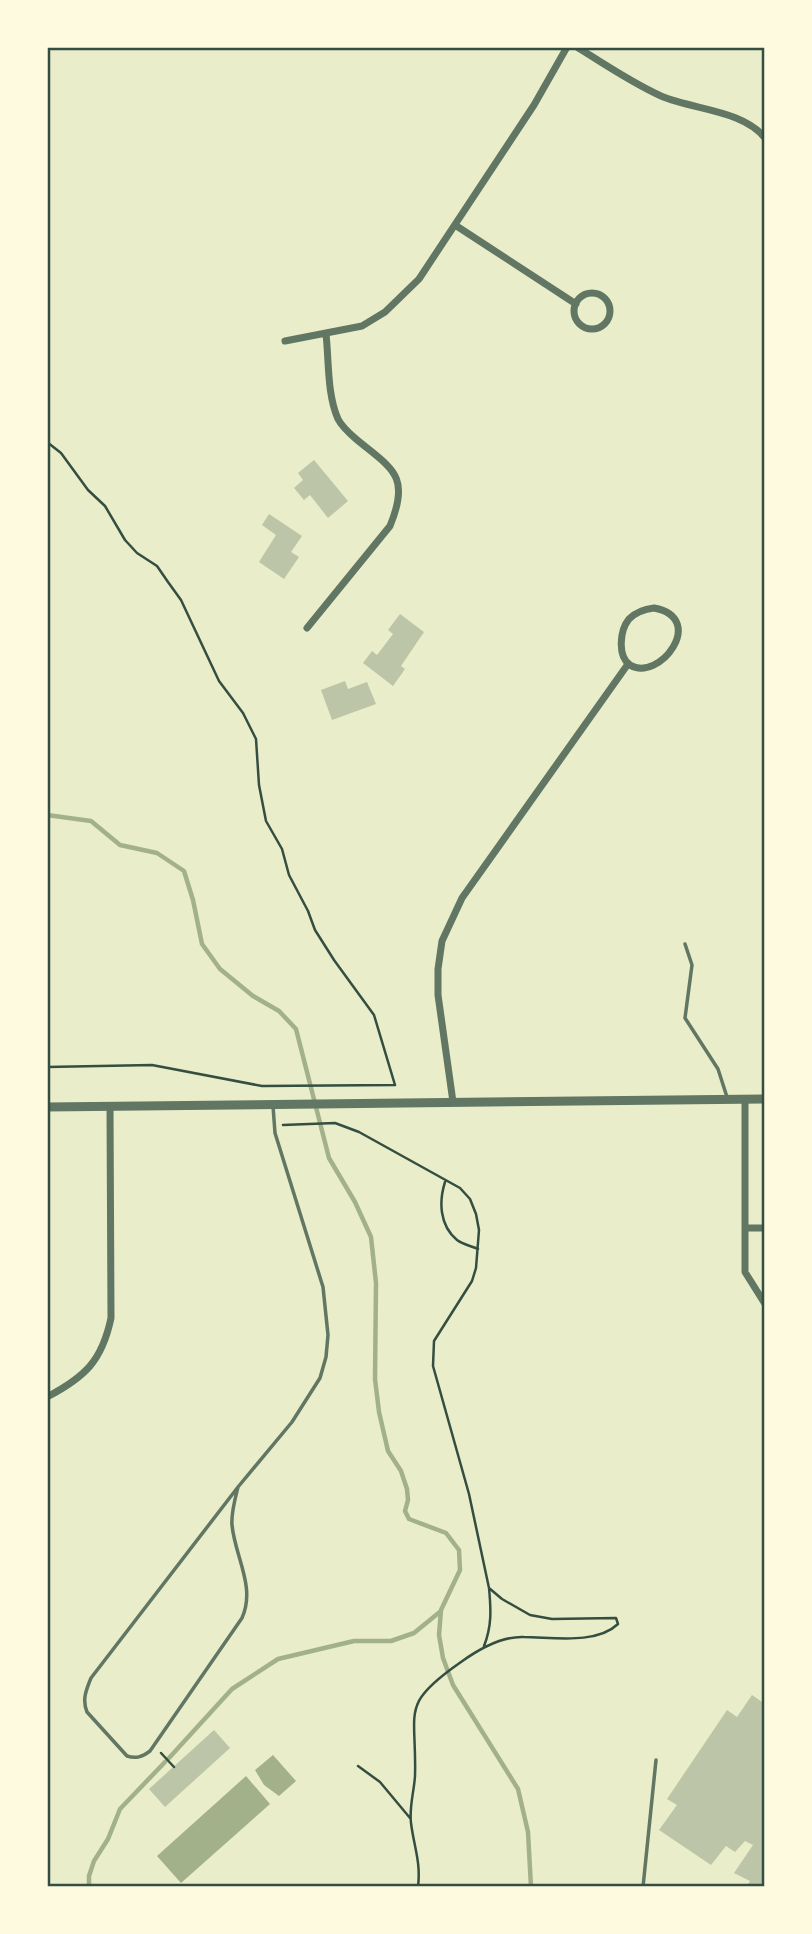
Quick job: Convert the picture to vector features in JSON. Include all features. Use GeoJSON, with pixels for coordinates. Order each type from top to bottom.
{"type":"FeatureCollection","features":[{"type":"Feature","properties":{"kind":"street"},"geometry":{"type":"LineString","coordinates":[[285,341],[362,326],[384,312],[419,279],[534,105],[567,47]]}},
{"type":"Feature","properties":{"kind":"street"},"geometry":{"type":"LineString","coordinates":[[577,47],[647,90],[681,104],[740,119],[758,130],[765,138]]}},
{"type":"Feature","properties":{"kind":"street"},"geometry":{"type":"LineString","coordinates":[[455,225],[576,304]]}},
{"type":"Feature","properties":{"kind":"street"},"geometry":{"type":"LineString","coordinates":[[589,294],[600,295],[610,309],[607,321],[597,328],[585,327],[577,320],[576,304],[579,299],[589,294]]}},
{"type":"Feature","properties":{"kind":"street"},"geometry":{"type":"LineString","coordinates":[[307,628],[390,526],[399,497],[394,471],[340,422],[333,406],[326,334]]}},
{"type":"Feature","properties":{"kind":"street"},"geometry":{"type":"LineString","coordinates":[[654,608],[669,614],[678,628],[678,636],[676,645],[667,656],[646,667],[628,664],[624,657],[622,637],[630,619],[646,609],[654,608]]}},
{"type":"Feature","properties":{"kind":"street"},"geometry":{"type":"LineString","coordinates":[[453,1102],[438,995],[442,940],[462,898],[628,664]]}},
{"type":"Feature","properties":{"kind":"street"},"geometry":{"type":"LineString","coordinates":[[745,1099],[745,1272],[765,1304]]}},
{"type":"Feature","properties":{"kind":"street"},"geometry":{"type":"LineString","coordinates":[[47,1107],[765,1099]]}},
{"type":"Feature","properties":{"kind":"street"},"geometry":{"type":"LineString","coordinates":[[47,1397],[73,1383],[88,1370],[99,1354],[109,1327],[110,1106]]}},
{"type":"Feature","properties":{"kind":"street"},"geometry":{"type":"LineString","coordinates":[[745,1228],[765,1228]]}},
{"type":"Feature","properties":{"kind":"lane"},"geometry":{"type":"LineString","coordinates":[[685,944],[692,965],[685,1018],[718,1069],[727,1099]]}},
{"type":"Feature","properties":{"kind":"lane"},"geometry":{"type":"LineString","coordinates":[[238,1486],[232,1524],[247,1589],[247,1609],[153,1746],[143,1756],[133,1758],[120,1750],[87,1712],[84,1704],[91,1678],[238,1486],[308,1400],[320,1378],[326,1357],[328,1335],[323,1287],[275,1133],[272,1104]]}},
{"type":"Feature","properties":{"kind":"lane"},"geometry":{"type":"LineString","coordinates":[[643,1887],[656,1760]]}},
{"type":"Feature","properties":{"kind":"path"},"geometry":{"type":"LineString","coordinates":[[47,442],[61,453],[88,490],[105,506],[125,540],[137,553],[156,566],[168,582],[181,600],[219,681],[243,713],[256,739],[259,785],[266,821],[282,849],[289,875],[315,930],[374,1015],[395,1085],[262,1086],[152,1065],[47,1067]]}},
{"type":"Feature","properties":{"kind":"path"},"geometry":{"type":"LineString","coordinates":[[288,1125],[335,1124],[359,1132],[460,1188],[470,1199],[478,1222],[478,1249],[472,1281],[435,1341],[433,1366],[469,1494],[489,1588],[491,1617],[484,1648]]}},
{"type":"Feature","properties":{"kind":"path"},"geometry":{"type":"LineString","coordinates":[[446,1182],[440,1198],[441,1214],[456,1240],[478,1249]]}},
{"type":"Feature","properties":{"kind":"path"},"geometry":{"type":"LineString","coordinates":[[418,1887],[418,1860],[411,1818],[415,1779],[414,1714],[421,1695],[437,1678],[501,1640],[519,1637],[585,1637],[612,1630],[618,1624],[616,1618],[552,1619],[530,1615],[489,1588]]}},
{"type":"Feature","properties":{"kind":"path"},"geometry":{"type":"LineString","coordinates":[[153,1746],[174,1767]]}},
{"type":"Feature","properties":{"kind":"path"},"geometry":{"type":"LineString","coordinates":[[358,1766],[380,1782],[411,1818]]}},
{"type":"Feature","properties":{"kind":"shaded area"},"geometry":{"type":"Polygon","coordinates":[[[273,1755],[296,1781],[279,1796],[264,1785],[255,1770],[273,1755]]]}},
{"type":"Feature","properties":{"kind":"shaded area"},"geometry":{"type":"Polygon","coordinates":[[[246,1776],[270,1804],[181,1883],[157,1856],[246,1776]]]}},
{"type":"Feature","properties":{"kind":"building"},"geometry":{"type":"Polygon","coordinates":[[[314,460],[348,501],[328,518],[310,495],[304,500],[294,488],[303,480],[298,473],[314,460]]]}},
{"type":"Feature","properties":{"kind":"building"},"geometry":{"type":"Polygon","coordinates":[[[269,514],[302,536],[291,552],[299,557],[284,579],[259,562],[276,535],[262,525],[269,514]]]}},
{"type":"Feature","properties":{"kind":"building"},"geometry":{"type":"Polygon","coordinates":[[[400,614],[424,632],[401,666],[405,669],[393,686],[363,663],[372,651],[377,655],[393,634],[388,630],[400,614]]]}},
{"type":"Feature","properties":{"kind":"building"},"geometry":{"type":"Polygon","coordinates":[[[345,681],[348,689],[367,682],[376,704],[332,720],[321,690],[345,681]]]}},
{"type":"Feature","properties":{"kind":"building"},"geometry":{"type":"Polygon","coordinates":[[[752,1695],[765,1704],[765,1887],[746,1887],[750,1881],[734,1873],[753,1845],[745,1841],[735,1852],[726,1846],[711,1865],[659,1830],[677,1805],[667,1799],[727,1710],[737,1717],[752,1695]]]}},
{"type":"Feature","properties":{"kind":"building"},"geometry":{"type":"Polygon","coordinates":[[[214,1730],[230,1748],[165,1807],[149,1789],[214,1730]]]}},
{"type":"Feature","properties":{"kind":"waterway"},"geometry":{"type":"LineString","coordinates":[[47,815],[91,821],[120,845],[157,853],[184,871],[202,944],[220,969],[253,996],[279,1011],[296,1029],[329,1158],[355,1202],[371,1237],[376,1283],[375,1379],[379,1412],[388,1451],[401,1471],[407,1489],[405,1511],[409,1519],[446,1533],[459,1550],[460,1570],[441,1610],[439,1635],[443,1658],[453,1685],[518,1789],[528,1832],[531,1887]]}},
{"type":"Feature","properties":{"kind":"waterway"},"geometry":{"type":"LineString","coordinates":[[169,1758],[232,1689],[278,1659],[354,1641],[391,1641],[414,1633],[441,1611]]}},
{"type":"Feature","properties":{"kind":"waterway"},"geometry":{"type":"LineString","coordinates":[[89,1887],[94,1861],[108,1839],[120,1809],[165,1762]]}}]}
